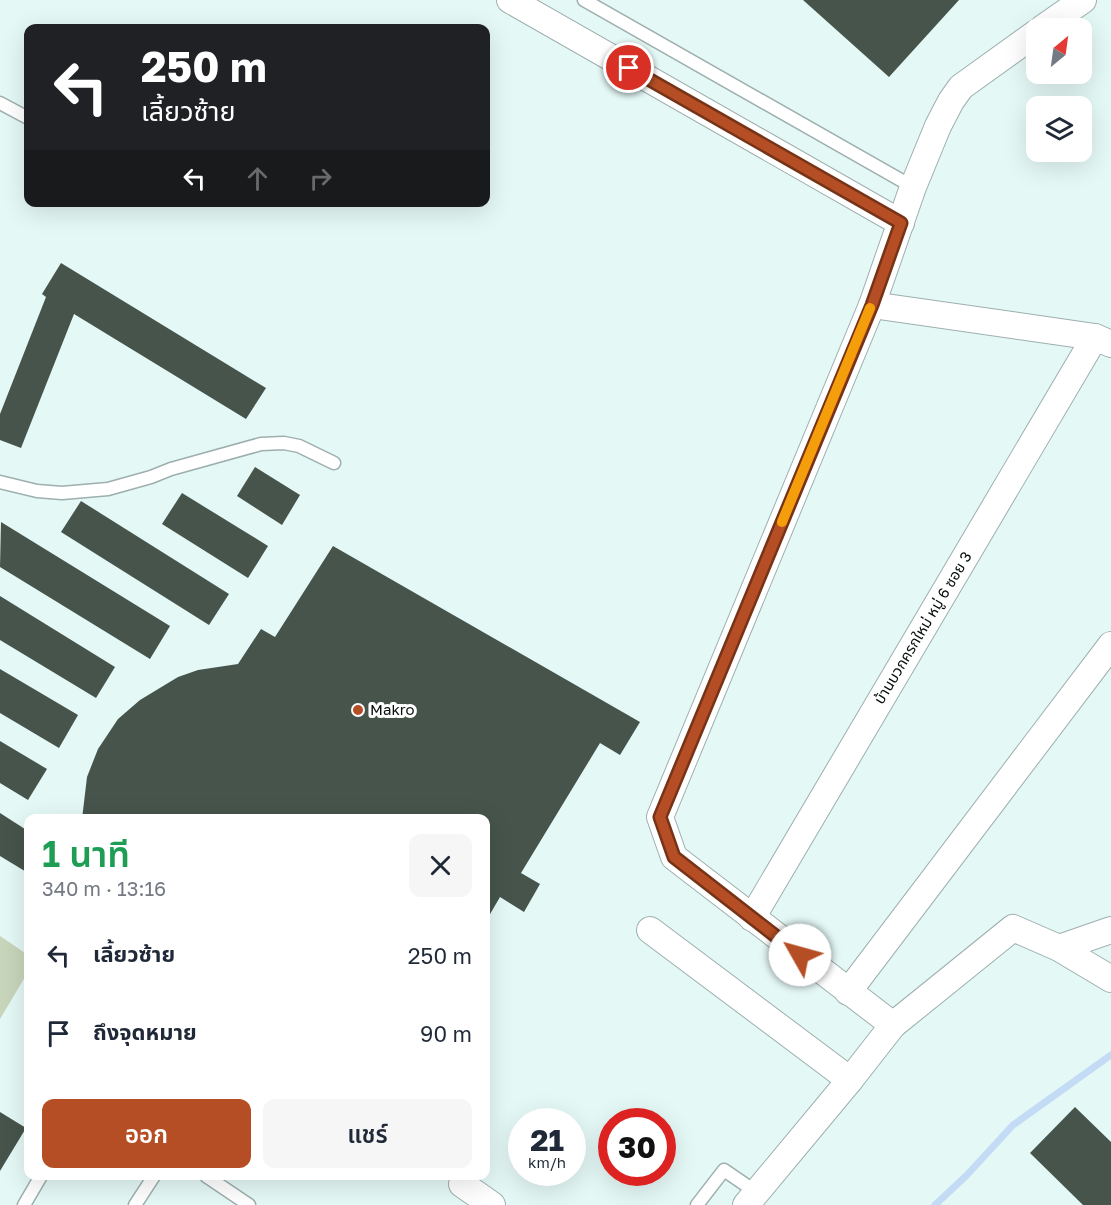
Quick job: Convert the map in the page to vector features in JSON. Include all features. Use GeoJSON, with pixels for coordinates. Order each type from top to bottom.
{"type":"FeatureCollection","features":[{"type":"Feature","properties":{"kind":"street"},"geometry":{"type":"LineString","coordinates":[[510,0],[901,223]]}},
{"type":"Feature","properties":{"kind":"street"},"geometry":{"type":"LineString","coordinates":[[1057,18],[1083,0]]}},
{"type":"Feature","properties":{"kind":"street"},"geometry":{"type":"LineString","coordinates":[[893,1025],[674,857],[660,817],[872,305],[913,188],[938,126],[961,87],[1026,40]]}},
{"type":"Feature","properties":{"kind":"street"},"geometry":{"type":"LineString","coordinates":[[872,305],[1103,341]]}},
{"type":"Feature","properties":{"kind":"street","name":"บ้านบวกครกใหม่ หมู่ 6 ซอย 3"},"geometry":{"type":"LineString","coordinates":[[752,918],[1103,341]]}},
{"type":"Feature","properties":{"kind":"street"},"geometry":{"type":"LineString","coordinates":[[848,992],[1111,645]]}},
{"type":"Feature","properties":{"kind":"street"},"geometry":{"type":"LineString","coordinates":[[751,1199],[893,1025],[1013,928],[1059,948],[1111,979]]}},
{"type":"Feature","properties":{"kind":"street"},"geometry":{"type":"LineString","coordinates":[[650,930],[850,1080]]}},
{"type":"Feature","properties":{"kind":"street"},"geometry":{"type":"LineString","coordinates":[[1059,948],[1111,930]]}},
{"type":"Feature","properties":{"kind":"street"},"geometry":{"type":"LineString","coordinates":[[462,1184],[492,1205]]}},
{"type":"Feature","properties":{"kind":"lane"},"geometry":{"type":"LineString","coordinates":[[584,0],[913,188]]}},
{"type":"Feature","properties":{"kind":"lane"},"geometry":{"type":"LineString","coordinates":[[0,103],[24,116]]}},
{"type":"Feature","properties":{"kind":"lane"},"geometry":{"type":"LineString","coordinates":[[0,482],[62,493],[108,489],[261,444],[284,443],[299,446],[334,463]]}},
{"type":"Feature","properties":{"kind":"lane"},"geometry":{"type":"LineString","coordinates":[[697,1205],[724,1170],[751,1199]]}},
{"type":"Feature","properties":{"kind":"lane"},"geometry":{"type":"LineString","coordinates":[[24,1205],[39,1180]]}},
{"type":"Feature","properties":{"kind":"lane"},"geometry":{"type":"LineString","coordinates":[[135,1205],[151,1180]]}},
{"type":"Feature","properties":{"kind":"lane"},"geometry":{"type":"LineString","coordinates":[[212,1180],[249,1205]]}},
{"type":"Feature","properties":{"kind":"green space"},"geometry":{"type":"Polygon","coordinates":[[[0,936],[24,952],[24,979],[0,1019],[0,936]]]}},
{"type":"Feature","properties":{"kind":"building"},"geometry":{"type":"Polygon","coordinates":[[[803,0],[959,0],[889,77],[803,0]]]}},
{"type":"Feature","properties":{"kind":"building"},"geometry":{"type":"Polygon","coordinates":[[[61,263],[266,388],[246,419],[74,314],[21,448],[0,440],[0,414],[46,297],[42,294],[61,263]]]}},
{"type":"Feature","properties":{"kind":"building"},"geometry":{"type":"Polygon","coordinates":[[[255,467],[300,495],[282,525],[237,496],[255,467]]]}},
{"type":"Feature","properties":{"kind":"building"},"geometry":{"type":"Polygon","coordinates":[[[182,493],[268,546],[248,578],[162,524],[182,493]]]}},
{"type":"Feature","properties":{"kind":"building"},"geometry":{"type":"Polygon","coordinates":[[[81,501],[229,594],[209,625],[61,532],[81,501]]]}},
{"type":"Feature","properties":{"kind":"building"},"geometry":{"type":"Polygon","coordinates":[[[1,522],[170,626],[150,659],[0,567],[1,522]]]}},
{"type":"Feature","properties":{"kind":"building","name":"Makro"},"geometry":{"type":"Polygon","coordinates":[[[333,546],[640,722],[620,755],[600,743],[521,873],[540,884],[524,912],[500,897],[490,914],[490,814],[83,814],[87,777],[98,749],[118,719],[140,700],[178,677],[198,670],[238,664],[261,629],[275,637],[333,546]]]}},
{"type":"Feature","properties":{"kind":"building"},"geometry":{"type":"Polygon","coordinates":[[[0,596],[115,667],[96,698],[0,640],[0,596]]]}},
{"type":"Feature","properties":{"kind":"building"},"geometry":{"type":"Polygon","coordinates":[[[0,669],[78,715],[59,748],[0,713],[0,669]]]}},
{"type":"Feature","properties":{"kind":"building"},"geometry":{"type":"Polygon","coordinates":[[[0,741],[47,769],[28,800],[0,783],[0,741]]]}},
{"type":"Feature","properties":{"kind":"building"},"geometry":{"type":"Polygon","coordinates":[[[0,813],[24,828],[24,871],[0,856],[0,813]]]}},
{"type":"Feature","properties":{"kind":"building"},"geometry":{"type":"Polygon","coordinates":[[[1075,1107],[1111,1142],[1111,1205],[1083,1205],[1030,1153],[1075,1107]]]}},
{"type":"Feature","properties":{"kind":"building"},"geometry":{"type":"Polygon","coordinates":[[[0,1112],[24,1127],[24,1131],[0,1171],[0,1112]]]}},
{"type":"Feature","properties":{"kind":"waterway"},"geometry":{"type":"LineString","coordinates":[[935,1205],[967,1175],[1013,1125],[1111,1055]]}},
{"type":"Feature","properties":{"kind":"slow traffic"},"geometry":{"type":"LineString","coordinates":[[782,522],[870,308]]}},
{"type":"Feature","properties":{"kind":"place","name":"Makro"},"geometry":{"type":"Point","coordinates":[358,710]}},
{"type":"Feature","properties":{"kind":"route"},"geometry":{"type":"LineString","coordinates":[[629,68],[901,223],[872,305],[660,817],[674,857],[800,955]]}}]}
